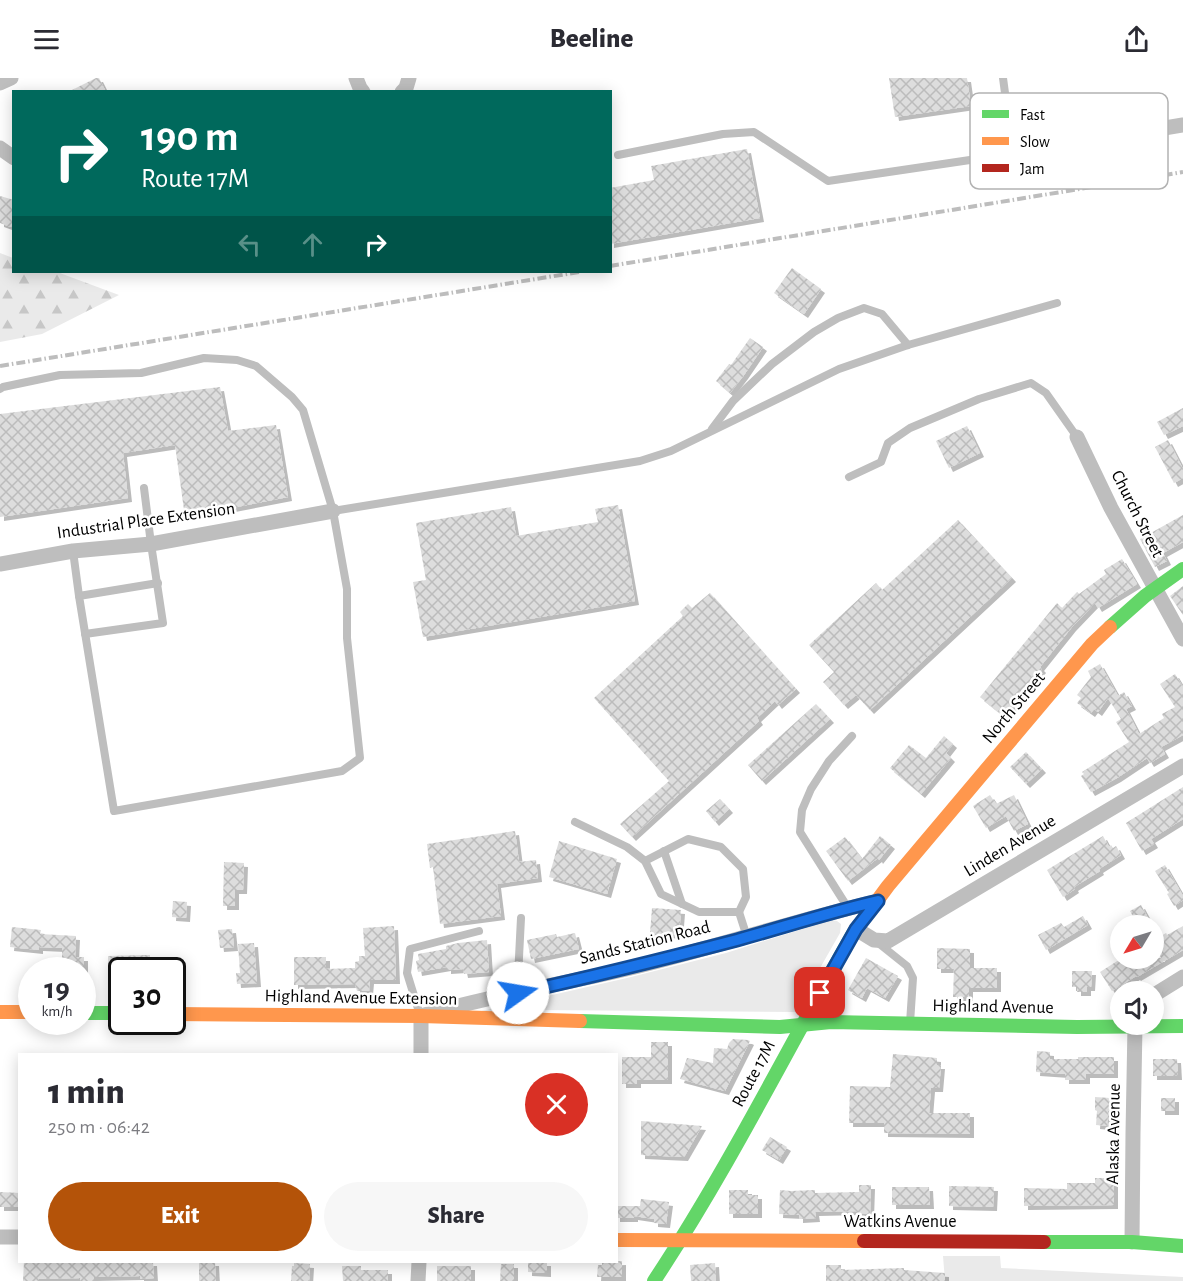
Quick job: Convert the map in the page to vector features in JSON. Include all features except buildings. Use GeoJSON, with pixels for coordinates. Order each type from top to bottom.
{"type":"FeatureCollection","features":[{"type":"Feature","properties":{"kind":"street"},"geometry":{"type":"LineString","coordinates":[[0,83],[11,78]]}},
{"type":"Feature","properties":{"kind":"street"},"geometry":{"type":"LineString","coordinates":[[1168,127],[1183,125]]}},
{"type":"Feature","properties":{"kind":"street","name":"Church Street"},"geometry":{"type":"LineString","coordinates":[[1077,437],[1112,508],[1183,639]]}},
{"type":"Feature","properties":{"kind":"street","name":"Industrial Place Extension"},"geometry":{"type":"LineString","coordinates":[[0,564],[73,551],[151,544],[333,511]]}},
{"type":"Feature","properties":{"kind":"street","name":"North Street"},"geometry":{"type":"LineString","coordinates":[[888,886],[1092,644],[1154,588],[1183,569]]}},
{"type":"Feature","properties":{"kind":"street","name":"Linden Avenue"},"geometry":{"type":"LineString","coordinates":[[874,940],[888,941],[905,932],[1183,766]]}},
{"type":"Feature","properties":{"kind":"street","name":"Route 17M"},"geometry":{"type":"LineString","coordinates":[[654,1281],[681,1240],[856,929],[888,886]]}},
{"type":"Feature","properties":{"kind":"street","name":"Sands Station Road"},"geometry":{"type":"LineString","coordinates":[[421,1016],[627,969],[878,901]]}},
{"type":"Feature","properties":{"kind":"street"},"geometry":{"type":"LineString","coordinates":[[856,929],[874,940]]}},
{"type":"Feature","properties":{"kind":"street"},"geometry":{"type":"LineString","coordinates":[[1164,989],[1183,977]]}},
{"type":"Feature","properties":{"kind":"street"},"geometry":{"type":"LineString","coordinates":[[0,1012],[18,1012]]}},
{"type":"Feature","properties":{"kind":"street","name":"Highland Avenue Extension"},"geometry":{"type":"LineString","coordinates":[[186,1014],[421,1016],[780,1026],[802,1024]]}},
{"type":"Feature","properties":{"kind":"street"},"geometry":{"type":"LineString","coordinates":[[421,1016],[421,1053]]}},
{"type":"Feature","properties":{"kind":"street","name":"Highland Avenue"},"geometry":{"type":"LineString","coordinates":[[802,1024],[831,1022],[1108,1026]]}},
{"type":"Feature","properties":{"kind":"street","name":"Highland Avenue"},"geometry":{"type":"LineString","coordinates":[[1164,1026],[1183,1026]]}},
{"type":"Feature","properties":{"kind":"street","name":"Alaska Avenue"},"geometry":{"type":"LineString","coordinates":[[1132,1242],[1136,1035]]}},
{"type":"Feature","properties":{"kind":"street"},"geometry":{"type":"LineString","coordinates":[[0,1237],[18,1237]]}},
{"type":"Feature","properties":{"kind":"street","name":"Watkins Avenue"},"geometry":{"type":"LineString","coordinates":[[618,1240],[1132,1242],[1183,1245]]}},
{"type":"Feature","properties":{"kind":"street"},"geometry":{"type":"LineString","coordinates":[[418,1281],[419,1263]]}},
{"type":"Feature","properties":{"kind":"lane"},"geometry":{"type":"LineString","coordinates":[[1003,78],[1005,93]]}},
{"type":"Feature","properties":{"kind":"lane"},"geometry":{"type":"LineString","coordinates":[[618,154],[723,134],[754,132],[828,181],[970,160]]}},
{"type":"Feature","properties":{"kind":"lane"},"geometry":{"type":"LineString","coordinates":[[333,511],[639,461],[671,451],[838,369],[908,345],[1057,303]]}},
{"type":"Feature","properties":{"kind":"lane"},"geometry":{"type":"LineString","coordinates":[[710,432],[734,401],[772,364],[814,332],[838,318],[864,308],[882,314],[908,345]]}},
{"type":"Feature","properties":{"kind":"lane"},"geometry":{"type":"LineString","coordinates":[[0,389],[60,375],[141,373],[204,358],[237,360],[256,366],[292,397],[303,411],[333,511],[347,589],[347,638],[360,758],[342,771],[114,811],[73,551]]}},
{"type":"Feature","properties":{"kind":"lane"},"geometry":{"type":"LineString","coordinates":[[849,477],[881,462],[888,443],[910,428],[979,399],[1031,383],[1046,393],[1077,437]]}},
{"type":"Feature","properties":{"kind":"lane"},"geometry":{"type":"LineString","coordinates":[[85,634],[164,623],[144,488]]}},
{"type":"Feature","properties":{"kind":"lane"},"geometry":{"type":"LineString","coordinates":[[79,596],[158,583]]}},
{"type":"Feature","properties":{"kind":"lane"},"geometry":{"type":"LineString","coordinates":[[848,908],[800,832],[802,810],[811,789],[829,761],[852,736]]}},
{"type":"Feature","properties":{"kind":"lane"},"geometry":{"type":"LineString","coordinates":[[575,822],[627,847],[645,861],[661,894],[699,912],[739,912]]}},
{"type":"Feature","properties":{"kind":"lane"},"geometry":{"type":"LineString","coordinates":[[645,861],[688,839],[721,847],[743,869],[746,897],[739,912],[747,937]]}},
{"type":"Feature","properties":{"kind":"lane"},"geometry":{"type":"LineString","coordinates":[[664,851],[682,904]]}},
{"type":"Feature","properties":{"kind":"lane"},"geometry":{"type":"LineString","coordinates":[[516,1019],[521,918]]}},
{"type":"Feature","properties":{"kind":"lane"},"geometry":{"type":"LineString","coordinates":[[421,1016],[407,973],[410,949],[479,932]]}},
{"type":"Feature","properties":{"kind":"lane"},"geometry":{"type":"LineString","coordinates":[[874,940],[907,966],[912,978],[910,1024]]}},
{"type":"Feature","properties":{"kind":"green space"},"geometry":{"type":"Polygon","coordinates":[[[0,253],[12,258],[12,273],[60,273],[119,295],[42,334],[0,342],[0,253]]]}},
{"type":"Feature","properties":{"kind":"green space"},"geometry":{"type":"Polygon","coordinates":[[[831,920],[841,924],[840,933],[795,1012],[536,1010],[477,1012],[726,953],[831,920]]]}},
{"type":"Feature","properties":{"kind":"green space"},"geometry":{"type":"Polygon","coordinates":[[[943,1256],[1000,1256],[1001,1268],[1183,1277],[1183,1281],[945,1281],[943,1256]]]}},
{"type":"Feature","properties":{"kind":"railway"},"geometry":{"type":"LineString","coordinates":[[1168,174],[1183,172]]}},
{"type":"Feature","properties":{"kind":"railway"},"geometry":{"type":"LineString","coordinates":[[612,266],[1079,189]]}},
{"type":"Feature","properties":{"kind":"railway"},"geometry":{"type":"LineString","coordinates":[[0,366],[573,273]]}},
{"type":"Feature","properties":{"kind":"traffic: fast"},"geometry":{"type":"LineString","coordinates":[[1110,627],[1145,596],[1183,569]]}},
{"type":"Feature","properties":{"kind":"traffic: fast"},"geometry":{"type":"LineString","coordinates":[[654,1281],[707,1196],[854,932]]}},
{"type":"Feature","properties":{"kind":"traffic: fast"},"geometry":{"type":"LineString","coordinates":[[96,1013],[108,1013]]}},
{"type":"Feature","properties":{"kind":"traffic: fast"},"geometry":{"type":"LineString","coordinates":[[580,1021],[780,1027],[831,1022],[1077,1027],[1183,1026]]}},
{"type":"Feature","properties":{"kind":"traffic: fast"},"geometry":{"type":"LineString","coordinates":[[1044,1242],[1132,1242],[1183,1246]]}},
{"type":"Feature","properties":{"kind":"traffic: slow"},"geometry":{"type":"LineString","coordinates":[[854,932],[888,886],[1092,644],[1110,627]]}},
{"type":"Feature","properties":{"kind":"traffic: slow"},"geometry":{"type":"LineString","coordinates":[[0,1012],[18,1012]]}},
{"type":"Feature","properties":{"kind":"traffic: slow"},"geometry":{"type":"LineString","coordinates":[[186,1014],[421,1016],[580,1021]]}},
{"type":"Feature","properties":{"kind":"traffic: slow"},"geometry":{"type":"LineString","coordinates":[[618,1240],[864,1241]]}},
{"type":"Feature","properties":{"kind":"traffic: jam"},"geometry":{"type":"LineString","coordinates":[[864,1241],[1044,1242]]}},
{"type":"Feature","properties":{"kind":"route"},"geometry":{"type":"LineString","coordinates":[[518,993],[627,969],[878,901],[856,929],[820,993]]}}]}
